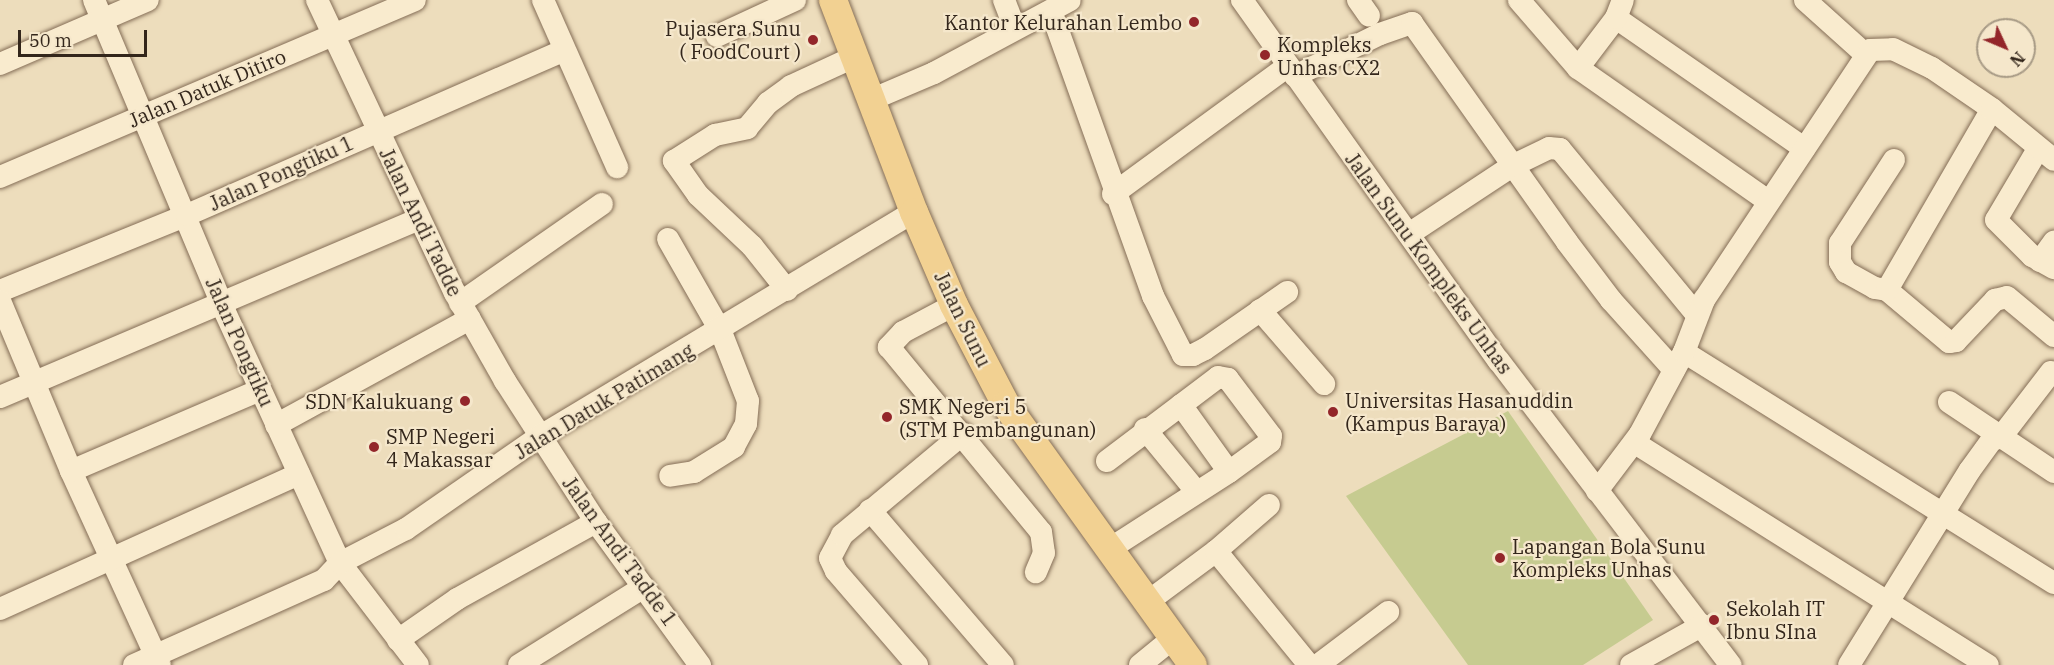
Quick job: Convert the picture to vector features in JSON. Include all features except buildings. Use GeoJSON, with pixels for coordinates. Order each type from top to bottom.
{"type":"FeatureCollection","features":[{"type":"Feature","properties":{"kind":"main road","name":"Jalan Sunu"},"geometry":{"type":"LineString","coordinates":[[833,0],[873,99],[914,212],[954,305],[1006,405],[1146,603],[1193,665]]}},
{"type":"Feature","properties":{"kind":"street"},"geometry":{"type":"LineString","coordinates":[[0,64],[98,10],[148,0]]}},
{"type":"Feature","properties":{"kind":"street","name":"Jalan Andi Tadde"},"geometry":{"type":"LineString","coordinates":[[317,0],[375,131],[465,311],[539,437]]}},
{"type":"Feature","properties":{"kind":"street","name":"Jalan Datuk Ditiro"},"geometry":{"type":"LineString","coordinates":[[0,177],[415,0]]}},
{"type":"Feature","properties":{"kind":"street"},"geometry":{"type":"LineString","coordinates":[[543,0],[617,167]]}},
{"type":"Feature","properties":{"kind":"street"},"geometry":{"type":"LineString","coordinates":[[717,36],[795,0]]}},
{"type":"Feature","properties":{"kind":"street"},"geometry":{"type":"LineString","coordinates":[[1004,0],[1015,28]]}},
{"type":"Feature","properties":{"kind":"street","name":"Jalan Sunu Kompleks Unhas"},"geometry":{"type":"LineString","coordinates":[[1242,0],[1597,491],[1703,625],[1731,665]]}},
{"type":"Feature","properties":{"kind":"street"},"geometry":{"type":"LineString","coordinates":[[1519,0],[1578,68],[1768,201]]}},
{"type":"Feature","properties":{"kind":"street"},"geometry":{"type":"LineString","coordinates":[[1805,0],[1865,54]]}},
{"type":"Feature","properties":{"kind":"street"},"geometry":{"type":"LineString","coordinates":[[873,99],[934,73],[1060,6],[1113,194],[1153,296],[1183,355],[1193,355],[1205,349],[1287,292]]}},
{"type":"Feature","properties":{"kind":"street"},"geometry":{"type":"LineString","coordinates":[[1578,68],[1619,9],[1804,148]]}},
{"type":"Feature","properties":{"kind":"street","name":"Jalan Pongtiku"},"geometry":{"type":"LineString","coordinates":[[98,10],[187,215],[221,303],[340,563],[405,656]]}},
{"type":"Feature","properties":{"kind":"street"},"geometry":{"type":"LineString","coordinates":[[1113,194],[1292,71],[1412,23],[1512,166],[1611,300],[1679,361],[1814,436],[1943,513],[2054,584]]}},
{"type":"Feature","properties":{"kind":"street"},"geometry":{"type":"LineString","coordinates":[[1597,491],[1635,443],[1679,361],[1696,314],[1865,54],[1884,47],[1898,51],[1992,109],[2046,155],[1996,220],[2047,265],[2054,242]]}},
{"type":"Feature","properties":{"kind":"street","name":"Jalan Pongtiku 1"},"geometry":{"type":"LineString","coordinates":[[0,291],[187,215],[565,50]]}},
{"type":"Feature","properties":{"kind":"street"},"geometry":{"type":"LineString","coordinates":[[787,290],[736,229],[698,195],[674,161],[715,135],[747,128],[773,99],[791,86],[856,56]]}},
{"type":"Feature","properties":{"kind":"street"},"geometry":{"type":"LineString","coordinates":[[1887,290],[1992,109]]}},
{"type":"Feature","properties":{"kind":"street"},"geometry":{"type":"LineString","coordinates":[[1410,234],[1512,166],[1549,148],[1563,151],[1696,314]]}},
{"type":"Feature","properties":{"kind":"street"},"geometry":{"type":"LineString","coordinates":[[1894,160],[1840,243],[1840,262],[1846,272],[1875,288],[1887,290],[1949,342],[1956,341],[1995,300],[2007,297],[2054,336]]}},
{"type":"Feature","properties":{"kind":"street"},"geometry":{"type":"LineString","coordinates":[[276,425],[465,311],[603,204]]}},
{"type":"Feature","properties":{"kind":"street","name":"Jalan Datuk Patimang"},"geometry":{"type":"LineString","coordinates":[[149,662],[324,580],[340,563],[406,530],[539,437],[721,332],[914,212]]}},
{"type":"Feature","properties":{"kind":"street"},"geometry":{"type":"LineString","coordinates":[[0,398],[419,219]]}},
{"type":"Feature","properties":{"kind":"street"},"geometry":{"type":"LineString","coordinates":[[668,239],[721,332],[746,392],[746,424],[734,447],[714,462],[670,476]]}},
{"type":"Feature","properties":{"kind":"street"},"geometry":{"type":"LineString","coordinates":[[0,301],[33,384],[110,558],[149,662]]}},
{"type":"Feature","properties":{"kind":"street"},"geometry":{"type":"LineString","coordinates":[[954,305],[903,332],[889,347],[963,434],[1041,532],[1044,553],[1036,572]]}},
{"type":"Feature","properties":{"kind":"street"},"geometry":{"type":"LineString","coordinates":[[1260,310],[1324,384]]}},
{"type":"Feature","properties":{"kind":"street"},"geometry":{"type":"LineString","coordinates":[[1849,665],[1943,513],[1992,440],[2001,437],[2051,372]]}},
{"type":"Feature","properties":{"kind":"street"},"geometry":{"type":"LineString","coordinates":[[1107,461],[1145,429],[1223,377],[1266,427],[1270,442],[1229,472],[1196,491],[1108,550]]}},
{"type":"Feature","properties":{"kind":"street"},"geometry":{"type":"LineString","coordinates":[[71,471],[260,390]]}},
{"type":"Feature","properties":{"kind":"street"},"geometry":{"type":"LineString","coordinates":[[1949,402],[2054,472]]}},
{"type":"Feature","properties":{"kind":"street"},"geometry":{"type":"LineString","coordinates":[[1181,405],[1229,472]]}},
{"type":"Feature","properties":{"kind":"street"},"geometry":{"type":"LineString","coordinates":[[1145,429],[1196,491]]}},
{"type":"Feature","properties":{"kind":"street"},"geometry":{"type":"LineString","coordinates":[[917,665],[836,571],[830,558],[842,535],[963,434]]}},
{"type":"Feature","properties":{"kind":"street","name":"Jalan Andi Tadde 1"},"geometry":{"type":"LineString","coordinates":[[539,437],[596,522],[644,587],[691,661]]}},
{"type":"Feature","properties":{"kind":"street"},"geometry":{"type":"LineString","coordinates":[[1635,443],[1988,665]]}},
{"type":"Feature","properties":{"kind":"street"},"geometry":{"type":"LineString","coordinates":[[0,609],[299,474]]}},
{"type":"Feature","properties":{"kind":"street"},"geometry":{"type":"LineString","coordinates":[[1146,603],[1216,551],[1269,505]]}},
{"type":"Feature","properties":{"kind":"street"},"geometry":{"type":"LineString","coordinates":[[870,510],[992,661]]}},
{"type":"Feature","properties":{"kind":"street"},"geometry":{"type":"LineString","coordinates":[[405,656],[457,599],[596,522]]}},
{"type":"Feature","properties":{"kind":"street"},"geometry":{"type":"LineString","coordinates":[[1216,551],[1309,665]]}},
{"type":"Feature","properties":{"kind":"street"},"geometry":{"type":"LineString","coordinates":[[519,665],[644,587]]}},
{"type":"Feature","properties":{"kind":"street"},"geometry":{"type":"LineString","coordinates":[[1318,665],[1388,612]]}},
{"type":"Feature","properties":{"kind":"street"},"geometry":{"type":"LineString","coordinates":[[1632,665],[1703,625]]}},
{"type":"Feature","properties":{"kind":"street"},"geometry":{"type":"LineString","coordinates":[[1140,665],[1172,639]]}},
{"type":"Feature","properties":{"kind":"green space","name":"Lapangan Bola Sunu Kompleks Unhas"},"geometry":{"type":"Polygon","coordinates":[[[1508,411],[1653,620],[1583,665],[1468,665],[1346,496],[1508,411]]]}},
{"type":"Feature","properties":{"kind":"place","name":"Kantor Kelurahan Lembo"},"geometry":{"type":"Point","coordinates":[1194,22]}},
{"type":"Feature","properties":{"kind":"place","name":"Pujasera Sunu ( FoodCourt )"},"geometry":{"type":"Point","coordinates":[813,40]}},
{"type":"Feature","properties":{"kind":"place","name":"Kompleks Unhas CX2"},"geometry":{"type":"Point","coordinates":[1265,55]}},
{"type":"Feature","properties":{"kind":"place","name":"SDN Kalukuang"},"geometry":{"type":"Point","coordinates":[465,401]}},
{"type":"Feature","properties":{"kind":"place","name":"Universitas Hasanuddin (Kampus Baraya)"},"geometry":{"type":"Point","coordinates":[1333,412]}},
{"type":"Feature","properties":{"kind":"place","name":"SMK Negeri 5 (STM Pembangunan)"},"geometry":{"type":"Point","coordinates":[887,417]}},
{"type":"Feature","properties":{"kind":"place","name":"SMP Negeri 4 Makassar"},"geometry":{"type":"Point","coordinates":[374,447]}},
{"type":"Feature","properties":{"kind":"place","name":"Lapangan Bola Sunu Kompleks Unhas"},"geometry":{"type":"Point","coordinates":[1500,558]}},
{"type":"Feature","properties":{"kind":"place","name":"Sekolah IT Ibnu SIna"},"geometry":{"type":"Point","coordinates":[1714,620]}}]}
